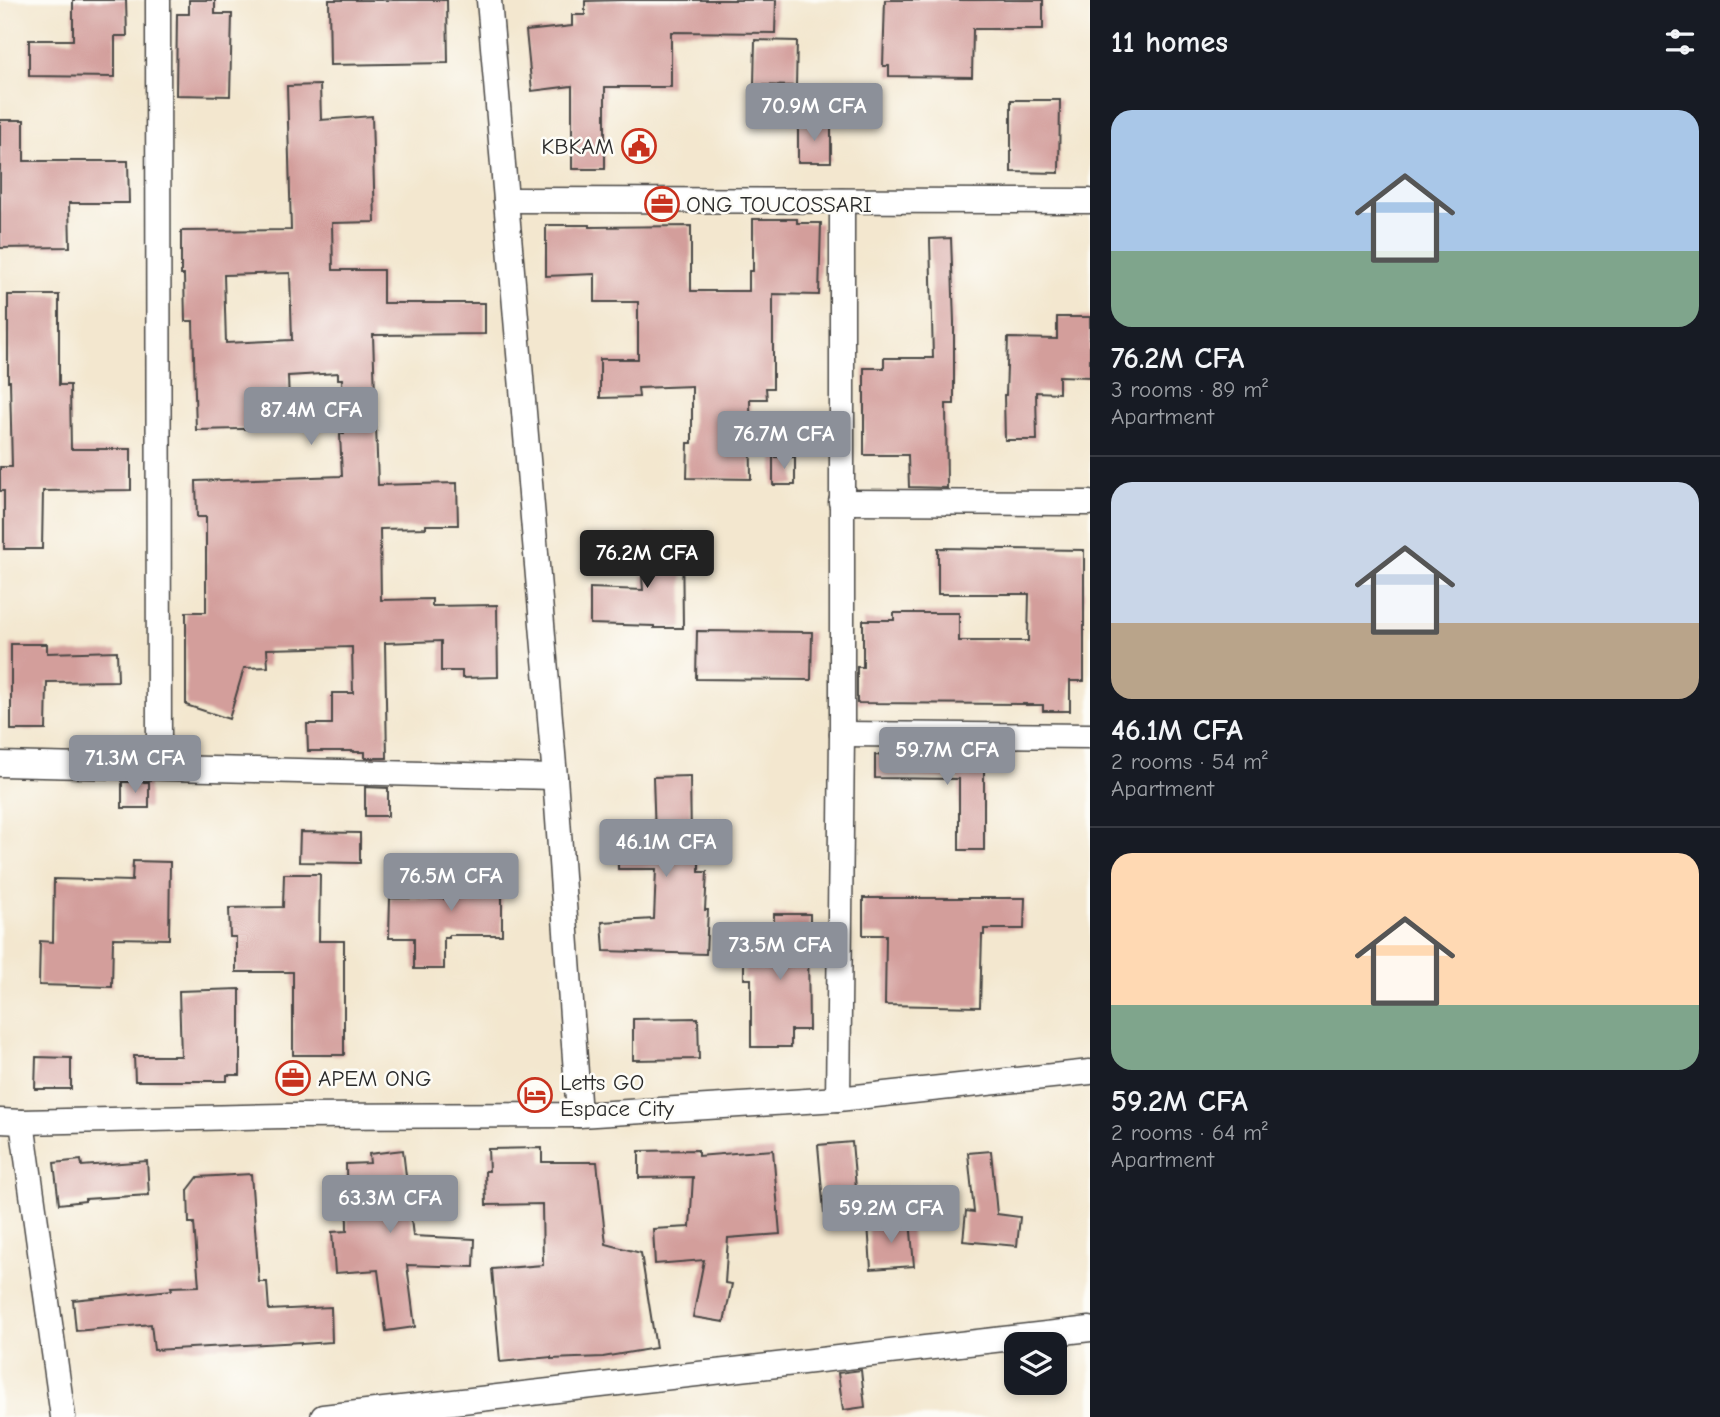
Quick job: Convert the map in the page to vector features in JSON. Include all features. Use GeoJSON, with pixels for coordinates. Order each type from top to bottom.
{"type":"FeatureCollection","features":[{"type":"Feature","properties":{"kind":"street"},"geometry":{"type":"LineString","coordinates":[[158,0],[159,767]]}},
{"type":"Feature","properties":{"kind":"street"},"geometry":{"type":"LineString","coordinates":[[489,0],[555,776],[579,1115]]}},
{"type":"Feature","properties":{"kind":"street"},"geometry":{"type":"LineString","coordinates":[[506,200],[1090,201]]}},
{"type":"Feature","properties":{"kind":"street"},"geometry":{"type":"LineString","coordinates":[[838,1098],[842,734],[842,201]]}},
{"type":"Feature","properties":{"kind":"street"},"geometry":{"type":"LineString","coordinates":[[841,502],[1090,503]]}},
{"type":"Feature","properties":{"kind":"street"},"geometry":{"type":"LineString","coordinates":[[842,734],[1090,736]]}},
{"type":"Feature","properties":{"kind":"street"},"geometry":{"type":"LineString","coordinates":[[0,764],[555,776]]}},
{"type":"Feature","properties":{"kind":"street"},"geometry":{"type":"LineString","coordinates":[[63,1417],[11,1122],[284,1116],[579,1115],[838,1098],[1090,1072]]}},
{"type":"Feature","properties":{"kind":"street"},"geometry":{"type":"LineString","coordinates":[[323,1417],[1090,1329]]}},
{"type":"Feature","properties":{"kind":"building"},"geometry":{"type":"Polygon","coordinates":[[[73,0],[126,0],[127,36],[115,36],[115,77],[29,76],[29,40],[73,40],[73,0]]]}},
{"type":"Feature","properties":{"kind":"building"},"geometry":{"type":"Polygon","coordinates":[[[189,0],[215,0],[215,14],[232,14],[230,96],[176,95],[177,14],[189,14],[189,0]]]}},
{"type":"Feature","properties":{"kind":"building"},"geometry":{"type":"Polygon","coordinates":[[[329,0],[447,0],[448,63],[330,65],[329,0]]]}},
{"type":"Feature","properties":{"kind":"building"},"geometry":{"type":"Polygon","coordinates":[[[776,0],[775,33],[671,32],[671,87],[605,87],[605,169],[572,169],[572,86],[532,91],[526,31],[572,26],[572,15],[585,15],[585,1],[776,0]]]}},
{"type":"Feature","properties":{"kind":"building"},"geometry":{"type":"Polygon","coordinates":[[[885,0],[1043,0],[1043,29],[973,29],[972,77],[889,76],[889,66],[883,66],[885,0]]]}},
{"type":"Feature","properties":{"kind":"building"},"geometry":{"type":"Polygon","coordinates":[[[755,40],[797,41],[796,86],[754,85],[755,40]]]}},
{"type":"Feature","properties":{"kind":"building"},"geometry":{"type":"Polygon","coordinates":[[[320,85],[321,120],[372,116],[375,222],[332,223],[333,270],[383,270],[383,303],[485,303],[485,334],[373,335],[378,485],[457,483],[458,525],[380,529],[381,600],[432,599],[432,606],[497,605],[498,677],[462,678],[462,671],[441,671],[441,641],[385,643],[387,758],[365,758],[365,752],[354,751],[308,751],[307,724],[332,724],[332,693],[353,693],[352,647],[267,649],[268,667],[244,668],[229,719],[186,705],[186,612],[206,612],[206,517],[197,517],[196,481],[342,476],[342,379],[338,379],[338,373],[288,376],[290,428],[196,430],[193,321],[185,321],[181,231],[291,230],[287,86],[320,85]],[[290,273],[224,275],[226,343],[292,340],[290,273]]]}},
{"type":"Feature","properties":{"kind":"building"},"geometry":{"type":"Polygon","coordinates":[[[1011,100],[1060,100],[1059,173],[1011,172],[1011,100]]]}},
{"type":"Feature","properties":{"kind":"building"},"geometry":{"type":"Polygon","coordinates":[[[0,120],[24,120],[24,161],[128,161],[129,203],[69,203],[70,247],[0,248],[0,120]]]}},
{"type":"Feature","properties":{"kind":"building"},"geometry":{"type":"Polygon","coordinates":[[[798,124],[831,124],[831,162],[798,162],[798,124]]]}},
{"type":"Feature","properties":{"kind":"building"},"geometry":{"type":"Polygon","coordinates":[[[753,219],[797,219],[797,223],[821,223],[819,295],[773,294],[773,388],[766,388],[767,399],[750,399],[751,479],[687,478],[688,443],[692,443],[692,386],[638,388],[639,397],[600,398],[600,359],[638,359],[638,302],[595,302],[595,274],[546,276],[546,225],[691,226],[691,291],[749,291],[749,271],[753,271],[753,219]]]}},
{"type":"Feature","properties":{"kind":"building"},"geometry":{"type":"Polygon","coordinates":[[[951,238],[954,404],[946,404],[947,488],[909,487],[908,455],[864,455],[864,368],[884,368],[884,358],[933,358],[930,239],[951,238]]]}},
{"type":"Feature","properties":{"kind":"building"},"geometry":{"type":"Polygon","coordinates":[[[8,295],[59,295],[59,385],[70,385],[71,449],[131,449],[131,490],[43,491],[42,549],[4,549],[4,491],[0,491],[0,467],[12,467],[8,295]]]}},
{"type":"Feature","properties":{"kind":"building"},"geometry":{"type":"Polygon","coordinates":[[[1057,317],[1090,317],[1090,377],[1059,376],[1059,393],[1036,392],[1037,440],[1005,440],[1004,395],[1008,338],[1057,339],[1057,317]]]}},
{"type":"Feature","properties":{"kind":"building"},"geometry":{"type":"Polygon","coordinates":[[[773,457],[795,457],[795,485],[773,485],[773,457]]]}},
{"type":"Feature","properties":{"kind":"building"},"geometry":{"type":"Polygon","coordinates":[[[682,533],[683,628],[590,624],[590,588],[643,590],[642,575],[647,575],[646,534],[682,533]]]}},
{"type":"Feature","properties":{"kind":"building"},"geometry":{"type":"Polygon","coordinates":[[[938,548],[1084,550],[1084,681],[1070,681],[1070,711],[1043,711],[1043,705],[1026,704],[857,703],[857,667],[863,667],[863,620],[894,620],[894,613],[959,613],[959,641],[1028,641],[1029,594],[938,594],[938,548]]]}},
{"type":"Feature","properties":{"kind":"building"},"geometry":{"type":"Polygon","coordinates":[[[697,631],[812,632],[811,680],[696,679],[697,631]]]}},
{"type":"Feature","properties":{"kind":"building"},"geometry":{"type":"Polygon","coordinates":[[[11,644],[47,644],[47,653],[117,651],[118,681],[47,682],[46,730],[11,730],[11,644]]]}},
{"type":"Feature","properties":{"kind":"building"},"geometry":{"type":"Polygon","coordinates":[[[875,755],[984,756],[984,850],[959,850],[959,779],[875,778],[875,755]]]}},
{"type":"Feature","properties":{"kind":"building"},"geometry":{"type":"Polygon","coordinates":[[[690,776],[691,836],[699,836],[699,872],[707,872],[706,954],[604,951],[602,922],[654,919],[656,869],[618,869],[618,836],[655,836],[653,777],[690,776]]]}},
{"type":"Feature","properties":{"kind":"building"},"geometry":{"type":"Polygon","coordinates":[[[122,782],[149,782],[149,808],[122,808],[122,782]]]}},
{"type":"Feature","properties":{"kind":"building"},"geometry":{"type":"Polygon","coordinates":[[[365,787],[388,788],[388,816],[365,816],[365,787]]]}},
{"type":"Feature","properties":{"kind":"building"},"geometry":{"type":"Polygon","coordinates":[[[300,832],[360,833],[360,863],[299,862],[300,832]]]}},
{"type":"Feature","properties":{"kind":"building"},"geometry":{"type":"Polygon","coordinates":[[[457,859],[502,859],[502,935],[449,935],[449,938],[444,938],[444,969],[414,969],[414,938],[389,938],[390,898],[457,899],[457,859]]]}},
{"type":"Feature","properties":{"kind":"building"},"geometry":{"type":"Polygon","coordinates":[[[133,861],[170,862],[169,939],[113,938],[112,987],[39,985],[40,941],[53,942],[54,879],[132,881],[133,861]]]}},
{"type":"Feature","properties":{"kind":"building"},"geometry":{"type":"Polygon","coordinates":[[[284,874],[320,874],[319,941],[344,941],[344,1055],[293,1055],[293,972],[236,972],[236,937],[230,937],[229,908],[283,907],[284,874]]]}},
{"type":"Feature","properties":{"kind":"building"},"geometry":{"type":"Polygon","coordinates":[[[863,898],[1025,898],[1024,929],[984,929],[980,1007],[885,1005],[886,935],[863,935],[863,898]]]}},
{"type":"Feature","properties":{"kind":"building"},"geometry":{"type":"Polygon","coordinates":[[[774,914],[810,914],[809,1030],[791,1030],[791,1047],[751,1047],[751,979],[744,979],[744,943],[774,943],[774,914]]]}},
{"type":"Feature","properties":{"kind":"building"},"geometry":{"type":"Polygon","coordinates":[[[240,989],[240,1075],[227,1075],[227,1081],[135,1081],[134,1056],[181,1056],[179,991],[240,989]]]}},
{"type":"Feature","properties":{"kind":"building"},"geometry":{"type":"Polygon","coordinates":[[[698,1018],[699,1059],[633,1060],[633,1019],[698,1018]]]}},
{"type":"Feature","properties":{"kind":"building"},"geometry":{"type":"Polygon","coordinates":[[[36,1057],[71,1058],[71,1089],[35,1089],[36,1057]]]}},
{"type":"Feature","properties":{"kind":"building"},"geometry":{"type":"Polygon","coordinates":[[[852,1142],[858,1211],[824,1213],[818,1145],[852,1142]]]}},
{"type":"Feature","properties":{"kind":"building"},"geometry":{"type":"Polygon","coordinates":[[[542,1148],[542,1162],[597,1162],[606,1244],[641,1253],[656,1348],[603,1357],[551,1357],[500,1362],[492,1269],[543,1265],[542,1204],[486,1205],[485,1171],[489,1171],[488,1149],[542,1148]]]}},
{"type":"Feature","properties":{"kind":"building"},"geometry":{"type":"Polygon","coordinates":[[[403,1150],[413,1236],[475,1239],[474,1267],[407,1265],[415,1327],[386,1331],[378,1270],[335,1273],[332,1232],[347,1231],[346,1164],[370,1163],[369,1154],[403,1150]]]}},
{"type":"Feature","properties":{"kind":"building"},"geometry":{"type":"Polygon","coordinates":[[[698,1150],[698,1156],[773,1150],[780,1234],[728,1238],[725,1283],[732,1284],[724,1322],[693,1317],[704,1260],[655,1264],[653,1229],[690,1227],[693,1177],[639,1178],[639,1151],[698,1150]]]}},
{"type":"Feature","properties":{"kind":"building"},"geometry":{"type":"Polygon","coordinates":[[[991,1151],[997,1214],[1020,1217],[1017,1246],[963,1241],[966,1211],[974,1212],[968,1153],[991,1151]]]}},
{"type":"Feature","properties":{"kind":"building"},"geometry":{"type":"Polygon","coordinates":[[[81,1160],[82,1166],[147,1161],[149,1195],[85,1199],[59,1204],[54,1163],[81,1160]]]}},
{"type":"Feature","properties":{"kind":"building"},"geometry":{"type":"Polygon","coordinates":[[[251,1174],[259,1282],[267,1282],[269,1310],[331,1307],[332,1342],[154,1350],[151,1324],[76,1331],[73,1300],[199,1286],[194,1223],[189,1223],[188,1190],[198,1177],[251,1174]]]}},
{"type":"Feature","properties":{"kind":"building"},"geometry":{"type":"Polygon","coordinates":[[[910,1220],[914,1266],[871,1269],[868,1223],[910,1220]]]}},
{"type":"Feature","properties":{"kind":"building"},"geometry":{"type":"Polygon","coordinates":[[[861,1370],[865,1407],[843,1410],[838,1373],[861,1370]]]}},
{"type":"Feature","properties":{"kind":"place","name":"KBKAM"},"geometry":{"type":"Point","coordinates":[639,146]}},
{"type":"Feature","properties":{"kind":"place","name":"ONG TOUCOSSARI"},"geometry":{"type":"Point","coordinates":[662,204]}},
{"type":"Feature","properties":{"kind":"place","name":"APEM ONG"},"geometry":{"type":"Point","coordinates":[293,1078]}},
{"type":"Feature","properties":{"kind":"place","name":"Letts GO Espace City"},"geometry":{"type":"Point","coordinates":[535,1095]}}]}
